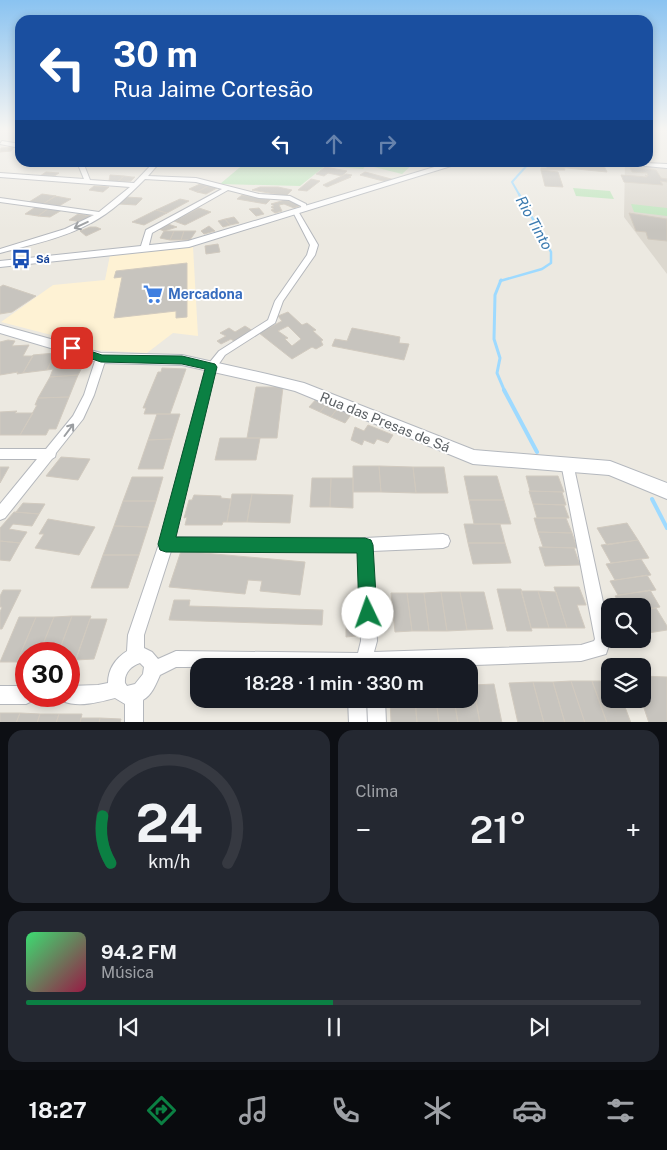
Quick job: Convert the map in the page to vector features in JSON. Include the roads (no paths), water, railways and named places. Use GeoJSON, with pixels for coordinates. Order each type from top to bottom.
{"type":"FeatureCollection","features":[{"type":"Feature","properties":{"kind":"main road"},"geometry":{"type":"LineString","coordinates":[[653,163],[667,164]]}},
{"type":"Feature","properties":{"kind":"main road"},"geometry":{"type":"LineString","coordinates":[[0,264],[189,244],[445,167]]}},
{"type":"Feature","properties":{"kind":"main road","name":"Rua das Presas de Sá"},"geometry":{"type":"LineString","coordinates":[[0,329],[101,358],[182,360],[299,387],[473,457],[610,468],[667,491]]}},
{"type":"Feature","properties":{"kind":"street"},"geometry":{"type":"LineString","coordinates":[[82,167],[88,182]]}},
{"type":"Feature","properties":{"kind":"street"},"geometry":{"type":"LineString","coordinates":[[0,251],[77,227],[118,202],[153,167]]}},
{"type":"Feature","properties":{"kind":"street"},"geometry":{"type":"LineString","coordinates":[[0,175],[134,186]]}},
{"type":"Feature","properties":{"kind":"street"},"geometry":{"type":"LineString","coordinates":[[135,656],[136,635],[166,544],[211,367],[222,353],[272,321],[279,301],[311,255],[314,245],[300,211],[304,205],[290,198],[259,196],[196,180],[143,177]]}},
{"type":"Feature","properties":{"kind":"street"},"geometry":{"type":"LineString","coordinates":[[144,249],[149,232],[226,189]]}},
{"type":"Feature","properties":{"kind":"street"},"geometry":{"type":"LineString","coordinates":[[0,200],[100,214]]}},
{"type":"Feature","properties":{"kind":"street"},"geometry":{"type":"LineString","coordinates":[[0,514],[51,454],[77,419],[89,395],[101,358]]}},
{"type":"Feature","properties":{"kind":"street"},"geometry":{"type":"LineString","coordinates":[[0,454],[51,454]]}},
{"type":"Feature","properties":{"kind":"street"},"geometry":{"type":"LineString","coordinates":[[478,658],[581,653],[600,648],[604,639],[567,464]]}},
{"type":"Feature","properties":{"kind":"street"},"geometry":{"type":"LineString","coordinates":[[166,544],[365,545],[443,541]]}},
{"type":"Feature","properties":{"kind":"street"},"geometry":{"type":"LineString","coordinates":[[365,545],[369,642],[366,658]]}},
{"type":"Feature","properties":{"kind":"street"},"geometry":{"type":"LineString","coordinates":[[80,694],[126,692],[145,687],[153,669],[152,664],[145,656],[135,656],[123,663],[116,677],[126,692],[134,722]]}},
{"type":"Feature","properties":{"kind":"street"},"geometry":{"type":"LineString","coordinates":[[153,669],[176,659],[190,659]]}},
{"type":"Feature","properties":{"kind":"street"},"geometry":{"type":"LineString","coordinates":[[0,694],[15,694]]}},
{"type":"Feature","properties":{"kind":"street"},"geometry":{"type":"LineString","coordinates":[[357,708],[358,722]]}},
{"type":"Feature","properties":{"kind":"street"},"geometry":{"type":"LineString","coordinates":[[376,708],[377,722]]}},
{"type":"Feature","properties":{"kind":"waterway","name":"Rio Tinto"},"geometry":{"type":"LineString","coordinates":[[520,196],[512,182],[526,167]]}},
{"type":"Feature","properties":{"kind":"waterway","name":"Rio Tinto"},"geometry":{"type":"LineString","coordinates":[[501,281],[542,269],[551,263],[551,252],[519,194]]}},
{"type":"Feature","properties":{"kind":"waterway","name":"Rio Tinto"},"geometry":{"type":"LineString","coordinates":[[501,281],[495,295],[494,339],[500,358],[497,373],[505,391]]}},
{"type":"Feature","properties":{"kind":"waterway","name":"Rio Tinto"},"geometry":{"type":"LineString","coordinates":[[505,391],[537,452]]}},
{"type":"Feature","properties":{"kind":"waterway","name":"Rio Tinto"},"geometry":{"type":"LineString","coordinates":[[652,499],[667,528]]}},
{"type":"Feature","properties":{"kind":"place","name":"Sá"},"geometry":{"type":"Point","coordinates":[21,259]}},
{"type":"Feature","properties":{"kind":"place","name":"Mercadona"},"geometry":{"type":"Point","coordinates":[153,294]}}]}
